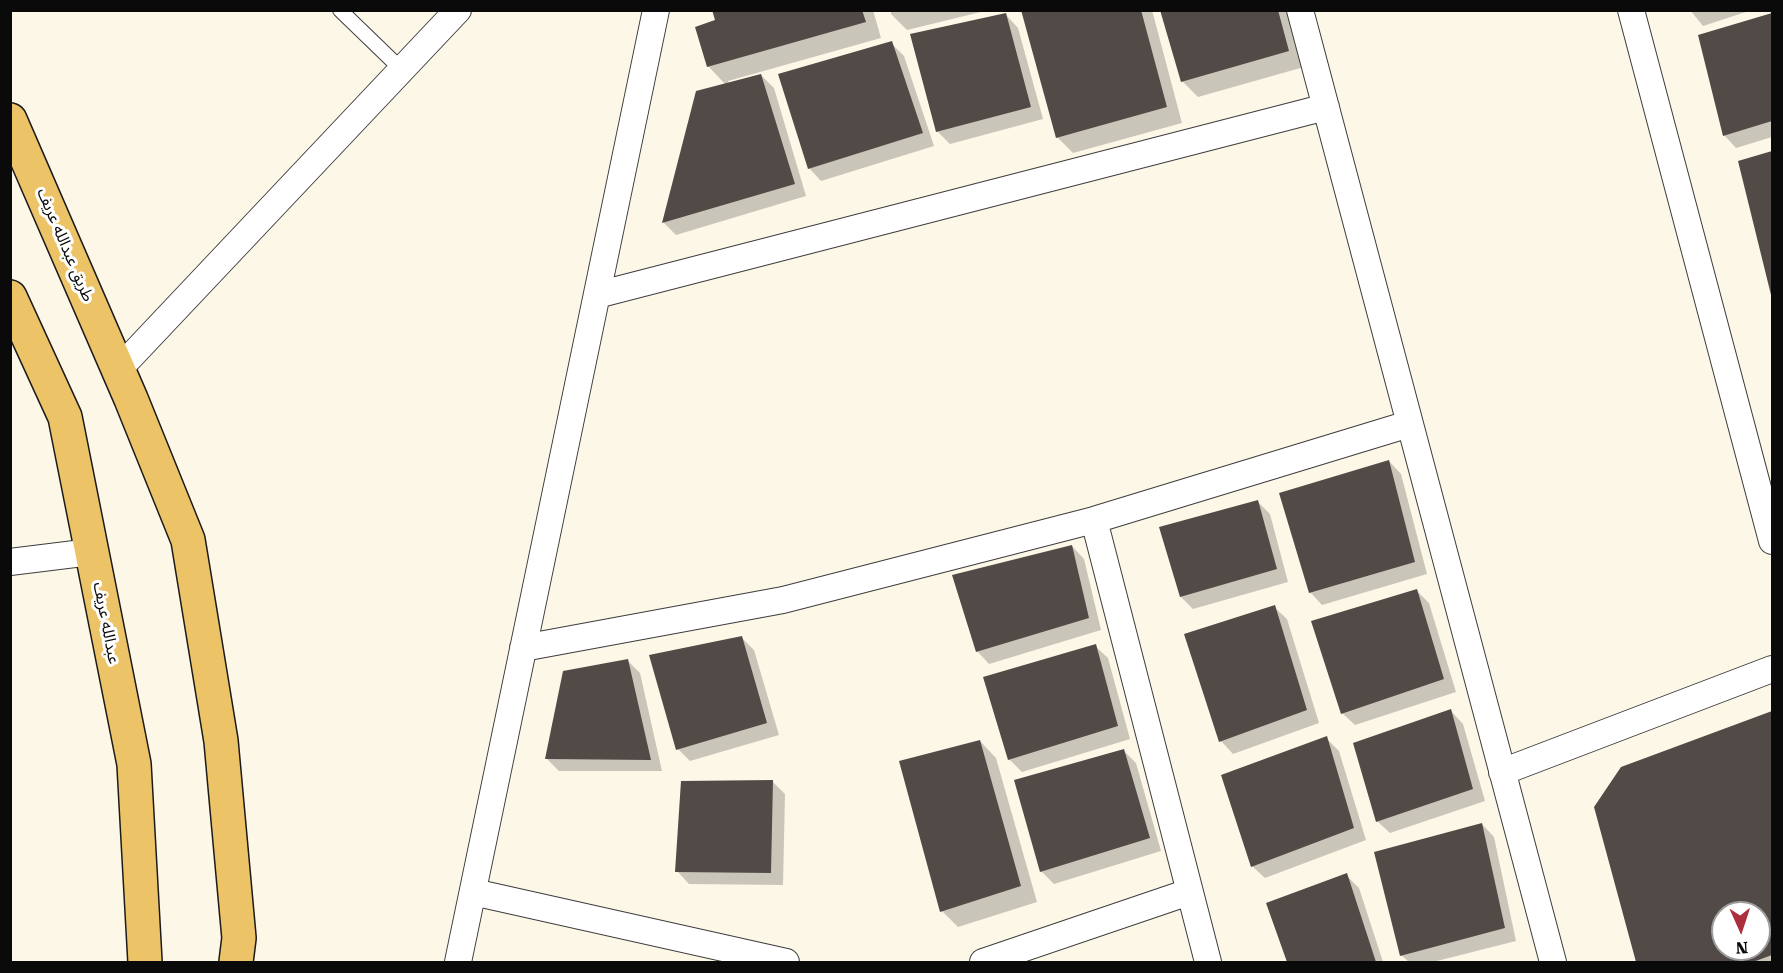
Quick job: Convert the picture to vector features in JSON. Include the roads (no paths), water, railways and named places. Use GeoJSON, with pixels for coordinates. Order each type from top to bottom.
{"type":"FeatureCollection","features":[{"type":"Feature","properties":{"kind":"main road","name":"طريق عبدالله عريف"},"geometry":{"type":"LineString","coordinates":[[10,120],[119,369]]}},
{"type":"Feature","properties":{"kind":"main road","name":"عبدالله عريف"},"geometry":{"type":"LineString","coordinates":[[10,297],[65,417],[134,764],[145,963]]}},
{"type":"Feature","properties":{"kind":"main road"},"geometry":{"type":"LineString","coordinates":[[119,369],[188,540],[221,741],[239,938],[236,963]]}},
{"type":"Feature","properties":{"kind":"street"},"geometry":{"type":"LineString","coordinates":[[119,369],[458,10]]}},
{"type":"Feature","properties":{"kind":"street"},"geometry":{"type":"LineString","coordinates":[[458,963],[657,10]]}},
{"type":"Feature","properties":{"kind":"street"},"geometry":{"type":"LineString","coordinates":[[1300,10],[1553,963]]}},
{"type":"Feature","properties":{"kind":"street"},"geometry":{"type":"LineString","coordinates":[[1631,10],[1773,541]]}},
{"type":"Feature","properties":{"kind":"street"},"geometry":{"type":"LineString","coordinates":[[597,295],[1326,107]]}},
{"type":"Feature","properties":{"kind":"street"},"geometry":{"type":"LineString","coordinates":[[524,648],[783,600],[1094,520],[1409,424]]}},
{"type":"Feature","properties":{"kind":"street"},"geometry":{"type":"LineString","coordinates":[[1094,520],[1208,963]]}},
{"type":"Feature","properties":{"kind":"street"},"geometry":{"type":"LineString","coordinates":[[10,562],[91,552]]}},
{"type":"Feature","properties":{"kind":"street"},"geometry":{"type":"LineString","coordinates":[[1502,772],[1773,669]]}},
{"type":"Feature","properties":{"kind":"street"},"geometry":{"type":"LineString","coordinates":[[473,892],[786,963]]}},
{"type":"Feature","properties":{"kind":"street"},"geometry":{"type":"LineString","coordinates":[[983,963],[1189,892]]}},
{"type":"Feature","properties":{"kind":"lane"},"geometry":{"type":"LineString","coordinates":[[340,10],[402,70]]}}]}
